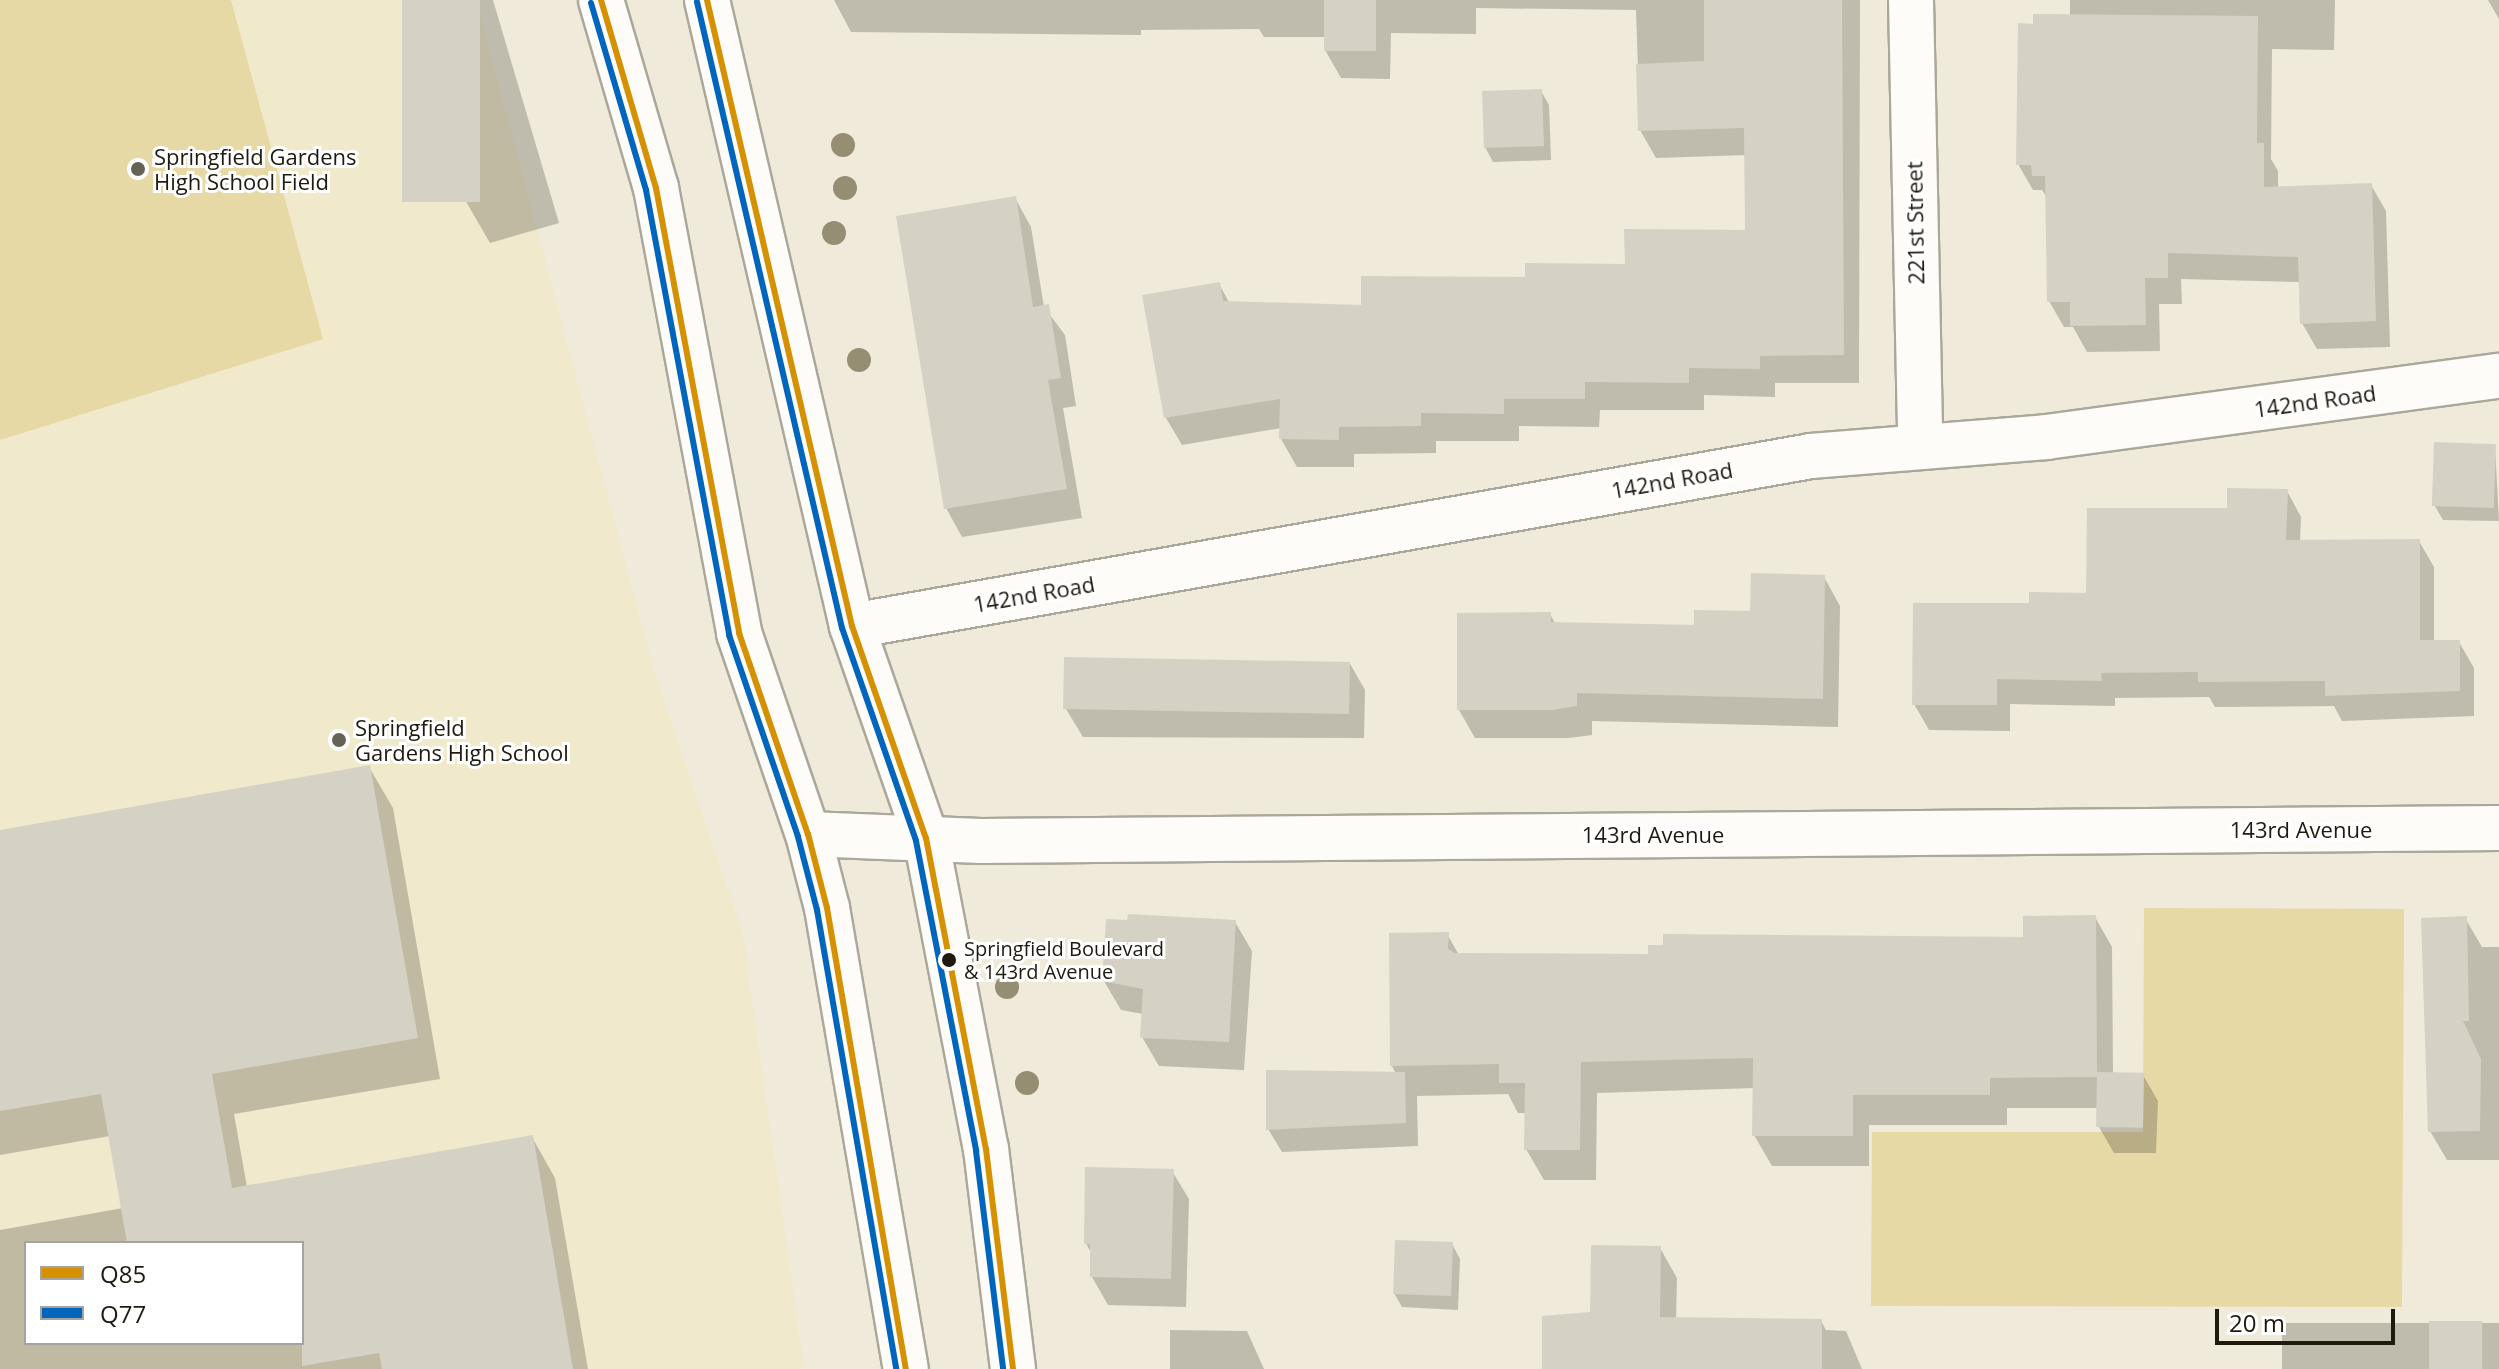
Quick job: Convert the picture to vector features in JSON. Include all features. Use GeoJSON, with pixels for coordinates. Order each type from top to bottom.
{"type":"FeatureCollection","features":[{"type":"Feature","properties":{"kind":"street"},"geometry":{"type":"LineString","coordinates":[[601,0],[656,188],[739,633],[808,834],[827,908],[906,1369]]}},
{"type":"Feature","properties":{"kind":"street"},"geometry":{"type":"LineString","coordinates":[[707,0],[852,626],[926,838],[986,1149],[1013,1369]]}},
{"type":"Feature","properties":{"kind":"street","name":"221st Street"},"geometry":{"type":"LineString","coordinates":[[1911,0],[1920,447]]}},
{"type":"Feature","properties":{"kind":"street","name":"142nd Road"},"geometry":{"type":"LineString","coordinates":[[852,626],[1811,456],[2046,437],[2499,376]]}},
{"type":"Feature","properties":{"kind":"street","name":"143rd Avenue"},"geometry":{"type":"LineString","coordinates":[[808,834],[926,838],[2499,828]]}},
{"type":"Feature","properties":{"kind":"shaded area","name":"Springfield Gardens High School"},"geometry":{"type":"Polygon","coordinates":[[[0,0],[476,0],[654,670],[743,934],[804,1369],[0,1369],[0,0]]]}},
{"type":"Feature","properties":{"kind":"shaded area","name":"Springfield Gardens High School Field"},"geometry":{"type":"Polygon","coordinates":[[[0,0],[231,0],[323,339],[0,440],[0,0]]]}},
{"type":"Feature","properties":{"kind":"shaded area"},"geometry":{"type":"Polygon","coordinates":[[[2144,908],[2404,909],[2402,1307],[1871,1306],[1872,1132],[2143,1132],[2144,908]]]}},
{"type":"Feature","properties":{"kind":"building"},"geometry":{"type":"Polygon","coordinates":[[[402,0],[480,0],[480,202],[402,202],[402,0]]]}},
{"type":"Feature","properties":{"kind":"building"},"geometry":{"type":"Polygon","coordinates":[[[1324,0],[1376,0],[1376,51],[1324,51],[1324,0]]]}},
{"type":"Feature","properties":{"kind":"building"},"geometry":{"type":"Polygon","coordinates":[[[1704,0],[1842,0],[1844,355],[1760,356],[1760,369],[1689,368],[1689,383],[1585,382],[1585,399],[1504,399],[1504,414],[1421,413],[1421,426],[1339,427],[1339,440],[1279,439],[1280,399],[1164,418],[1142,295],[1220,282],[1223,301],[1361,305],[1361,276],[1525,277],[1525,263],[1625,264],[1624,229],[1745,230],[1744,128],[1638,131],[1636,64],[1704,61],[1704,0]]]}},
{"type":"Feature","properties":{"kind":"building"},"geometry":{"type":"Polygon","coordinates":[[[2033,14],[2258,16],[2257,143],[2264,143],[2264,187],[2372,183],[2376,321],[2300,324],[2298,257],[2168,253],[2168,278],[2145,278],[2146,325],[2070,326],[2070,302],[2047,302],[2045,176],[2032,176],[2031,165],[2016,165],[2018,23],[2033,24],[2033,14]]]}},
{"type":"Feature","properties":{"kind":"building"},"geometry":{"type":"Polygon","coordinates":[[[1542,89],[1544,146],[1484,148],[1482,91],[1542,89]]]}},
{"type":"Feature","properties":{"kind":"building"},"geometry":{"type":"Polygon","coordinates":[[[1016,196],[1033,307],[1049,304],[1061,378],[1048,380],[1067,489],[944,509],[896,216],[1016,196]]]}},
{"type":"Feature","properties":{"kind":"building"},"geometry":{"type":"Polygon","coordinates":[[[2434,442],[2496,444],[2494,508],[2432,506],[2434,442]]]}},
{"type":"Feature","properties":{"kind":"building"},"geometry":{"type":"Polygon","coordinates":[[[2227,488],[2288,489],[2286,540],[2420,539],[2420,640],[2460,640],[2460,691],[2325,696],[2325,681],[2198,682],[2198,672],[2101,673],[2102,681],[1997,679],[1997,705],[1912,705],[1913,603],[2029,603],[2029,592],[2086,593],[2087,508],[2227,508],[2227,488]]]}},
{"type":"Feature","properties":{"kind":"building"},"geometry":{"type":"Polygon","coordinates":[[[1751,573],[1825,575],[1823,699],[1577,693],[1577,706],[1552,710],[1457,710],[1457,613],[1551,612],[1551,622],[1694,625],[1694,610],[1750,611],[1751,573]]]}},
{"type":"Feature","properties":{"kind":"building"},"geometry":{"type":"Polygon","coordinates":[[[1064,657],[1350,662],[1349,714],[1063,709],[1064,657]]]}},
{"type":"Feature","properties":{"kind":"building","name":"Springfield Gardens High School"},"geometry":{"type":"Polygon","coordinates":[[[370,765],[418,1038],[212,1074],[232,1188],[533,1135],[573,1369],[382,1369],[379,1353],[302,1366],[304,1241],[127,1241],[101,1094],[0,1111],[0,830],[370,765]]]}},
{"type":"Feature","properties":{"kind":"building"},"geometry":{"type":"Polygon","coordinates":[[[1128,914],[1236,920],[1229,1042],[1140,1038],[1143,989],[1102,981],[1106,919],[1127,920],[1128,914]]]}},
{"type":"Feature","properties":{"kind":"building"},"geometry":{"type":"Polygon","coordinates":[[[2096,915],[2097,1077],[1990,1078],[1990,1095],[1853,1095],[1853,1136],[1752,1136],[1753,1058],[1581,1062],[1580,1150],[1524,1150],[1525,1083],[1499,1083],[1499,1064],[1390,1066],[1389,933],[1449,932],[1448,949],[1455,953],[1648,954],[1648,945],[1663,945],[1663,934],[2023,937],[2023,916],[2096,915]]]}},
{"type":"Feature","properties":{"kind":"building"},"geometry":{"type":"Polygon","coordinates":[[[2467,916],[2469,1021],[2463,1021],[2481,1059],[2480,1131],[2428,1132],[2421,918],[2467,916]]]}},
{"type":"Feature","properties":{"kind":"building"},"geometry":{"type":"Polygon","coordinates":[[[1266,1070],[1405,1072],[1406,1123],[1266,1130],[1266,1070]]]}},
{"type":"Feature","properties":{"kind":"building"},"geometry":{"type":"Polygon","coordinates":[[[2097,1072],[2144,1073],[2143,1128],[2096,1127],[2097,1072]]]}},
{"type":"Feature","properties":{"kind":"building"},"geometry":{"type":"Polygon","coordinates":[[[1085,1167],[1174,1169],[1171,1279],[1090,1277],[1090,1244],[1084,1244],[1085,1167]]]}},
{"type":"Feature","properties":{"kind":"building"},"geometry":{"type":"Polygon","coordinates":[[[1395,1240],[1453,1242],[1451,1296],[1393,1294],[1395,1240]]]}},
{"type":"Feature","properties":{"kind":"building"},"geometry":{"type":"Polygon","coordinates":[[[1591,1245],[1661,1246],[1660,1317],[1822,1319],[1822,1369],[1542,1369],[1542,1316],[1590,1312],[1591,1245]]]}},
{"type":"Feature","properties":{"kind":"building"},"geometry":{"type":"Polygon","coordinates":[[[2429,1321],[2482,1321],[2482,1369],[2429,1369],[2429,1321]]]}},
{"type":"Feature","properties":{"kind":"transit line","name":"Q85"},"geometry":{"type":"LineString","coordinates":[[601,0],[656,188],[739,633],[808,834],[827,908],[906,1369]]}},
{"type":"Feature","properties":{"kind":"transit line","name":"Q85"},"geometry":{"type":"LineString","coordinates":[[707,0],[852,626],[926,838],[986,1149],[1013,1369]]}},
{"type":"Feature","properties":{"kind":"transit line","name":"Q77"},"geometry":{"type":"LineString","coordinates":[[697,2],[842,628],[916,841],[976,1151],[1003,1369]]}},
{"type":"Feature","properties":{"kind":"transit line","name":"Q77"},"geometry":{"type":"LineString","coordinates":[[591,3],[646,190],[729,635],[798,837],[817,910],[896,1369]]}},
{"type":"Feature","properties":{"kind":"place","name":"Springfield Gardens High School Field"},"geometry":{"type":"Point","coordinates":[138,169]}},
{"type":"Feature","properties":{"kind":"place","name":"Springfield Gardens High School"},"geometry":{"type":"Point","coordinates":[339,740]}},
{"type":"Feature","properties":{"kind":"place","name":"Springfield Boulevard & 143rd Avenue"},"geometry":{"type":"Point","coordinates":[949,960]}}]}
